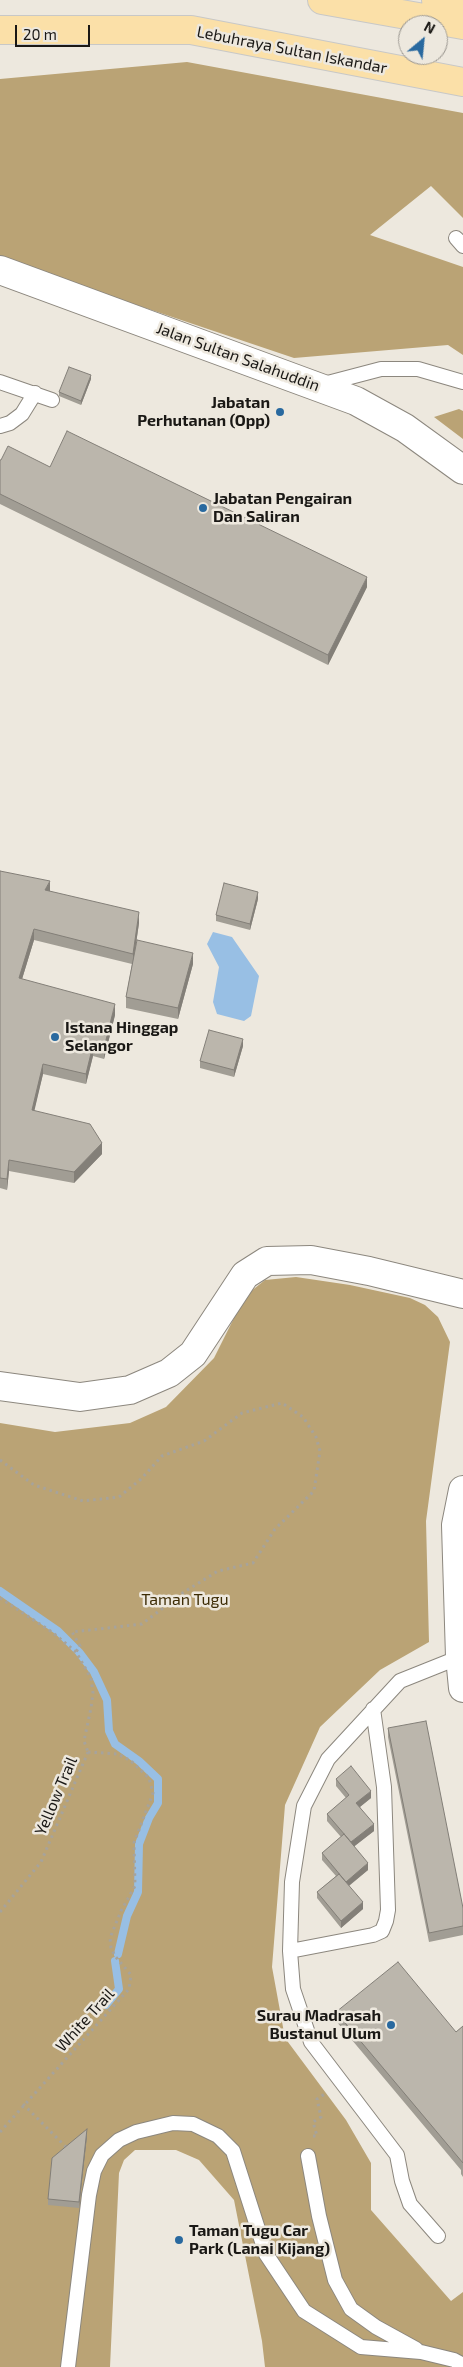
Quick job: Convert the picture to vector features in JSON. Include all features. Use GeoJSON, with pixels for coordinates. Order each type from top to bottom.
{"type":"FeatureCollection","features":[{"type":"Feature","properties":{"kind":"main road"},"geometry":{"type":"LineString","coordinates":[[322,0],[463,25]]}},
{"type":"Feature","properties":{"kind":"main road"},"geometry":{"type":"LineString","coordinates":[[436,0],[463,7]]}},
{"type":"Feature","properties":{"kind":"main road","name":"Lebuhraya Sultan Iskandar"},"geometry":{"type":"LineString","coordinates":[[0,30],[191,30],[463,82]]}},
{"type":"Feature","properties":{"kind":"street","name":"Jalan Sultan Salahuddin"},"geometry":{"type":"LineString","coordinates":[[0,270],[356,401],[405,428],[463,470]]}},
{"type":"Feature","properties":{"kind":"street"},"geometry":{"type":"LineString","coordinates":[[0,1386],[80,1397],[130,1390],[169,1373],[193,1354],[245,1275],[267,1261],[311,1260],[369,1271],[463,1294]]}},
{"type":"Feature","properties":{"kind":"street"},"geometry":{"type":"LineString","coordinates":[[463,1490],[456,1525],[460,1658],[463,1688]]}},
{"type":"Feature","properties":{"kind":"lane"},"geometry":{"type":"LineString","coordinates":[[318,386],[382,369],[418,369],[463,382]]}},
{"type":"Feature","properties":{"kind":"lane"},"geometry":{"type":"LineString","coordinates":[[0,382],[52,400]]}},
{"type":"Feature","properties":{"kind":"lane"},"geometry":{"type":"LineString","coordinates":[[0,426],[10,423],[22,414],[35,393]]}},
{"type":"Feature","properties":{"kind":"lane"},"geometry":{"type":"LineString","coordinates":[[438,2236],[410,2204],[402,2180],[397,2155],[311,2042],[293,1989],[290,1951],[292,1882],[304,1806],[328,1759],[400,1682],[460,1658]]}},
{"type":"Feature","properties":{"kind":"lane"},"geometry":{"type":"LineString","coordinates":[[290,1951],[373,1935],[382,1931],[386,1920],[388,1910],[384,1787],[373,1709]]}},
{"type":"Feature","properties":{"kind":"lane"},"geometry":{"type":"LineString","coordinates":[[68,2367],[89,2195],[94,2171],[102,2155],[119,2140],[151,2128],[173,2123],[193,2124],[218,2136],[232,2151],[266,2254],[304,2311],[361,2347],[421,2352],[454,2360],[463,2365]]}},
{"type":"Feature","properties":{"kind":"lane"},"geometry":{"type":"LineString","coordinates":[[308,2156],[319,2216],[335,2280],[351,2309],[376,2327],[421,2352]]}},
{"type":"Feature","properties":{"kind":"path"},"geometry":{"type":"LineString","coordinates":[[0,1460],[34,1485],[84,1501],[119,1496],[140,1479],[162,1456],[204,1441],[242,1413],[282,1403],[303,1417],[316,1437],[320,1451],[314,1491],[300,1502],[275,1529],[253,1563],[218,1571],[184,1592],[142,1624],[72,1632],[80,1646],[80,1649],[76,1652]]}},
{"type":"Feature","properties":{"kind":"path","name":"Yellow Trail"},"geometry":{"type":"LineString","coordinates":[[0,1598],[52,1632],[76,1652],[91,1678],[93,1693],[84,1740],[88,1752],[41,1862],[0,1912]]}},
{"type":"Feature","properties":{"kind":"path","name":"White Trail"},"geometry":{"type":"LineString","coordinates":[[0,2132],[23,2104],[129,1989],[131,1975],[115,1956],[111,1948],[110,1938],[134,1886],[134,1843],[153,1793],[149,1778],[131,1761],[118,1754],[88,1752]]}},
{"type":"Feature","properties":{"kind":"path"},"geometry":{"type":"LineString","coordinates":[[308,2156],[307,2136],[317,2136],[313,2122],[321,2117],[318,2099],[341,2082]]}},
{"type":"Feature","properties":{"kind":"path"},"geometry":{"type":"LineString","coordinates":[[23,2104],[74,2155],[94,2171]]}},
{"type":"Feature","properties":{"kind":"green space"},"geometry":{"type":"Polygon","coordinates":[[[187,62],[463,113],[463,218],[431,186],[370,235],[463,267],[463,355],[448,345],[294,358],[0,259],[0,79],[187,62]]]}},
{"type":"Feature","properties":{"kind":"green space"},"geometry":{"type":"Polygon","coordinates":[[[459,409],[463,411],[463,439],[434,417],[459,409]]]}},
{"type":"Feature","properties":{"kind":"green space","name":"Taman Tugu"},"geometry":{"type":"Polygon","coordinates":[[[296,1277],[350,1285],[410,1298],[425,1305],[438,1317],[450,1342],[426,1521],[429,1642],[380,1670],[320,1727],[285,1805],[272,1967],[285,2038],[346,2120],[371,2163],[371,2210],[451,2301],[463,2292],[463,2367],[265,2367],[262,2341],[234,2200],[199,2160],[176,2150],[135,2150],[124,2160],[119,2173],[110,2367],[0,2367],[0,1423],[55,1432],[130,1423],[166,1407],[214,1358],[245,1296],[265,1280],[296,1277]]]}},
{"type":"Feature","properties":{"kind":"water"},"geometry":{"type":"Polygon","coordinates":[[[213,932],[232,937],[259,976],[251,1016],[244,1021],[217,1014],[213,1002],[219,967],[207,944],[213,932]]]}},
{"type":"Feature","properties":{"kind":"building"},"geometry":{"type":"Polygon","coordinates":[[[69,367],[91,375],[81,401],[59,392],[69,367]]]}},
{"type":"Feature","properties":{"kind":"building"},"geometry":{"type":"Polygon","coordinates":[[[67,431],[367,577],[328,655],[0,494],[0,460],[8,446],[50,467],[67,431]]]}},
{"type":"Feature","properties":{"kind":"building","name":"Istana Hinggap Selangor"},"geometry":{"type":"Polygon","coordinates":[[[0,871],[50,881],[45,890],[139,912],[133,954],[34,929],[19,978],[115,1004],[104,1048],[93,1045],[86,1074],[43,1064],[32,1110],[90,1124],[102,1143],[74,1172],[9,1160],[7,1179],[0,1178],[0,871]]]}},
{"type":"Feature","properties":{"kind":"building"},"geometry":{"type":"Polygon","coordinates":[[[224,883],[258,892],[250,924],[216,915],[224,883]]]}},
{"type":"Feature","properties":{"kind":"building"},"geometry":{"type":"Polygon","coordinates":[[[137,940],[193,953],[178,1008],[126,997],[137,940]]]}},
{"type":"Feature","properties":{"kind":"building"},"geometry":{"type":"Polygon","coordinates":[[[209,1030],[243,1039],[234,1070],[200,1061],[209,1030]]]}},
{"type":"Feature","properties":{"kind":"building"},"geometry":{"type":"Polygon","coordinates":[[[426,1721],[463,1908],[463,1926],[429,1933],[388,1728],[426,1721]]]}},
{"type":"Feature","properties":{"kind":"building"},"geometry":{"type":"Polygon","coordinates":[[[351,1766],[371,1791],[356,1803],[374,1824],[351,1842],[327,1814],[349,1795],[336,1779],[351,1766]]]}},
{"type":"Feature","properties":{"kind":"building"},"geometry":{"type":"Polygon","coordinates":[[[344,1834],[368,1863],[346,1882],[322,1853],[344,1834]]]}},
{"type":"Feature","properties":{"kind":"building"},"geometry":{"type":"Polygon","coordinates":[[[339,1874],[363,1902],[341,1921],[317,1892],[339,1874]]]}},
{"type":"Feature","properties":{"kind":"building"},"geometry":{"type":"Polygon","coordinates":[[[398,1962],[456,2032],[463,2026],[463,2163],[336,2012],[398,1962]]]}},
{"type":"Feature","properties":{"kind":"building"},"geometry":{"type":"Polygon","coordinates":[[[87,2129],[79,2202],[48,2199],[52,2158],[87,2129]]]}},
{"type":"Feature","properties":{"kind":"waterway"},"geometry":{"type":"LineString","coordinates":[[0,1591],[58,1631],[79,1652],[94,1672],[107,1700],[109,1731],[115,1744],[139,1761],[158,1779],[158,1803],[149,1818],[139,1844],[138,1892],[127,1916],[118,1954]]}},
{"type":"Feature","properties":{"kind":"waterway"},"geometry":{"type":"LineString","coordinates":[[106,2005],[119,1989],[115,1961]]}},
{"type":"Feature","properties":{"kind":"place","name":"Jabatan Perhutanan (Opp)"},"geometry":{"type":"Point","coordinates":[280,412]}},
{"type":"Feature","properties":{"kind":"place","name":"Jabatan Pengairan Dan Saliran"},"geometry":{"type":"Point","coordinates":[203,508]}},
{"type":"Feature","properties":{"kind":"place","name":"Istana Hinggap Selangor"},"geometry":{"type":"Point","coordinates":[55,1037]}},
{"type":"Feature","properties":{"kind":"place","name":"Surau Madrasah Bustanul Ulum"},"geometry":{"type":"Point","coordinates":[391,2025]}},
{"type":"Feature","properties":{"kind":"place","name":"Taman Tugu Car Park (Lanai Kijang)"},"geometry":{"type":"Point","coordinates":[179,2240]}}]}
